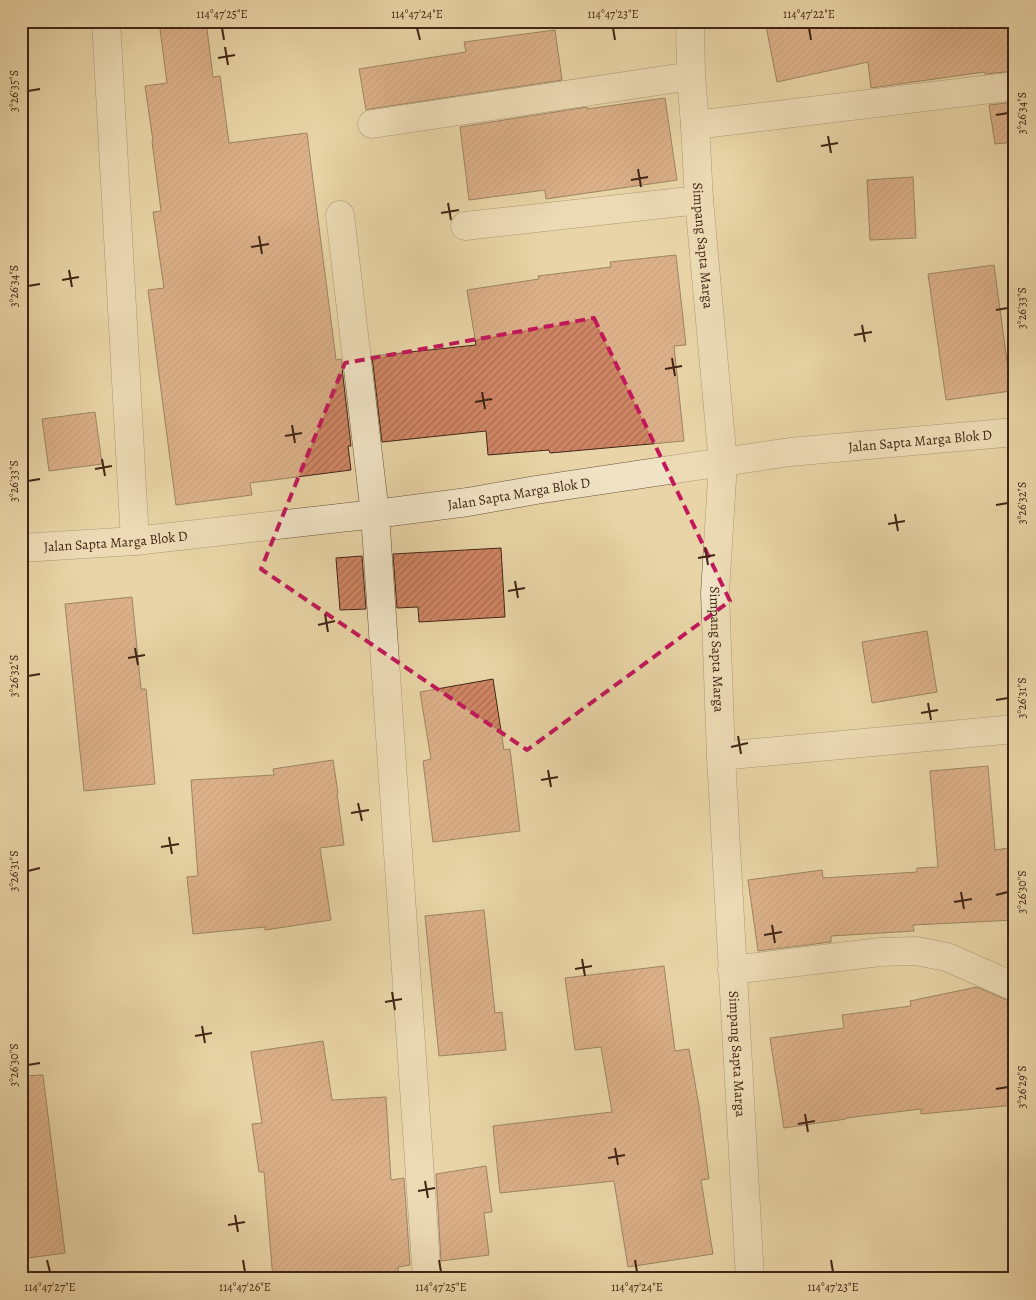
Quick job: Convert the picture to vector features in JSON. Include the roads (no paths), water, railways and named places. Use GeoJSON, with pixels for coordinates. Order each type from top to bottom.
{"type":"FeatureCollection","features":[{"type":"Feature","properties":{"kind":"street"},"geometry":{"type":"LineString","coordinates":[[106,21],[135,540]]}},
{"type":"Feature","properties":{"kind":"street","name":"Simpang Sapta Marga"},"geometry":{"type":"LineString","coordinates":[[690,21],[691,76],[699,200],[723,463],[715,593],[721,756],[750,1279]]}},
{"type":"Feature","properties":{"kind":"street"},"geometry":{"type":"LineString","coordinates":[[372,124],[691,76]]}},
{"type":"Feature","properties":{"kind":"street"},"geometry":{"type":"LineString","coordinates":[[695,125],[1015,86]]}},
{"type":"Feature","properties":{"kind":"street"},"geometry":{"type":"LineString","coordinates":[[465,226],[699,200]]}},
{"type":"Feature","properties":{"kind":"street"},"geometry":{"type":"LineString","coordinates":[[340,215],[375,514],[427,1279]]}},
{"type":"Feature","properties":{"kind":"street","name":"Jalan Sapta Marga Blok D"},"geometry":{"type":"LineString","coordinates":[[21,548],[135,540],[375,514],[468,502],[790,452],[1015,432]]}},
{"type":"Feature","properties":{"kind":"street"},"geometry":{"type":"LineString","coordinates":[[721,756],[1015,729]]}},
{"type":"Feature","properties":{"kind":"street"},"geometry":{"type":"LineString","coordinates":[[732,970],[880,952],[916,950],[947,957],[1015,987]]}}]}
